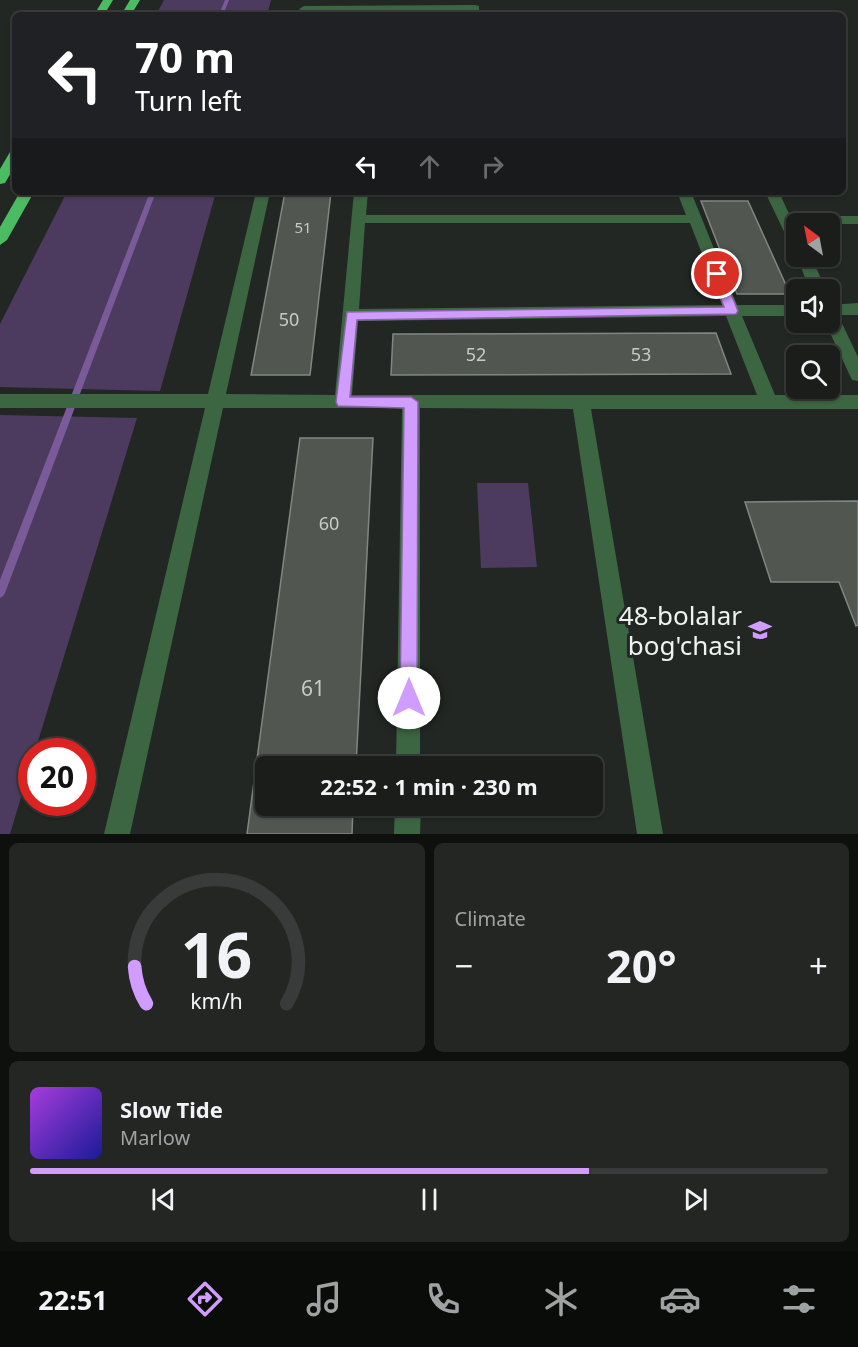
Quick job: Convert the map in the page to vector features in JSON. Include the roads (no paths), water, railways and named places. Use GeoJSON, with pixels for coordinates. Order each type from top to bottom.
{"type":"FeatureCollection","features":[{"type":"Feature","properties":{"kind":"highway"},"geometry":{"type":"LineString","coordinates":[[0,180],[12,160]]}},
{"type":"Feature","properties":{"kind":"highway"},"geometry":{"type":"LineString","coordinates":[[0,240],[25,195]]}},
{"type":"Feature","properties":{"kind":"street"},"geometry":{"type":"LineString","coordinates":[[304,8],[401,4],[415,12],[475,8]]}},
{"type":"Feature","properties":{"kind":"street"},"geometry":{"type":"LineString","coordinates":[[117,834],[262,195]]}},
{"type":"Feature","properties":{"kind":"street"},"geometry":{"type":"LineString","coordinates":[[343,402],[361,195]]}},
{"type":"Feature","properties":{"kind":"street"},"geometry":{"type":"LineString","coordinates":[[685,195],[769,403]]}},
{"type":"Feature","properties":{"kind":"street"},"geometry":{"type":"LineString","coordinates":[[774,195],[786,220]]}},
{"type":"Feature","properties":{"kind":"street"},"geometry":{"type":"LineString","coordinates":[[359,219],[695,219]]}},
{"type":"Feature","properties":{"kind":"street"},"geometry":{"type":"LineString","coordinates":[[840,220],[858,220]]}},
{"type":"Feature","properties":{"kind":"street"},"geometry":{"type":"LineString","coordinates":[[840,310],[858,309]]}},
{"type":"Feature","properties":{"kind":"street"},"geometry":{"type":"LineString","coordinates":[[351,315],[786,310]]}},
{"type":"Feature","properties":{"kind":"street"},"geometry":{"type":"LineString","coordinates":[[838,333],[858,375]]}},
{"type":"Feature","properties":{"kind":"street"},"geometry":{"type":"LineString","coordinates":[[0,401],[113,403],[858,402]]}},
{"type":"Feature","properties":{"kind":"street"},"geometry":{"type":"LineString","coordinates":[[408,756],[411,402]]}},
{"type":"Feature","properties":{"kind":"street"},"geometry":{"type":"LineString","coordinates":[[581,403],[650,834]]}},
{"type":"Feature","properties":{"kind":"street"},"geometry":{"type":"LineString","coordinates":[[407,834],[408,816]]}},
{"type":"Feature","properties":{"kind":"waterway"},"geometry":{"type":"LineString","coordinates":[[222,12],[227,0]]}},
{"type":"Feature","properties":{"kind":"waterway"},"geometry":{"type":"LineString","coordinates":[[0,593],[152,195]]}},
{"type":"Feature","properties":{"kind":"place","name":"48-bolalar bog'chasi"},"geometry":{"type":"Point","coordinates":[760,630]}}]}
